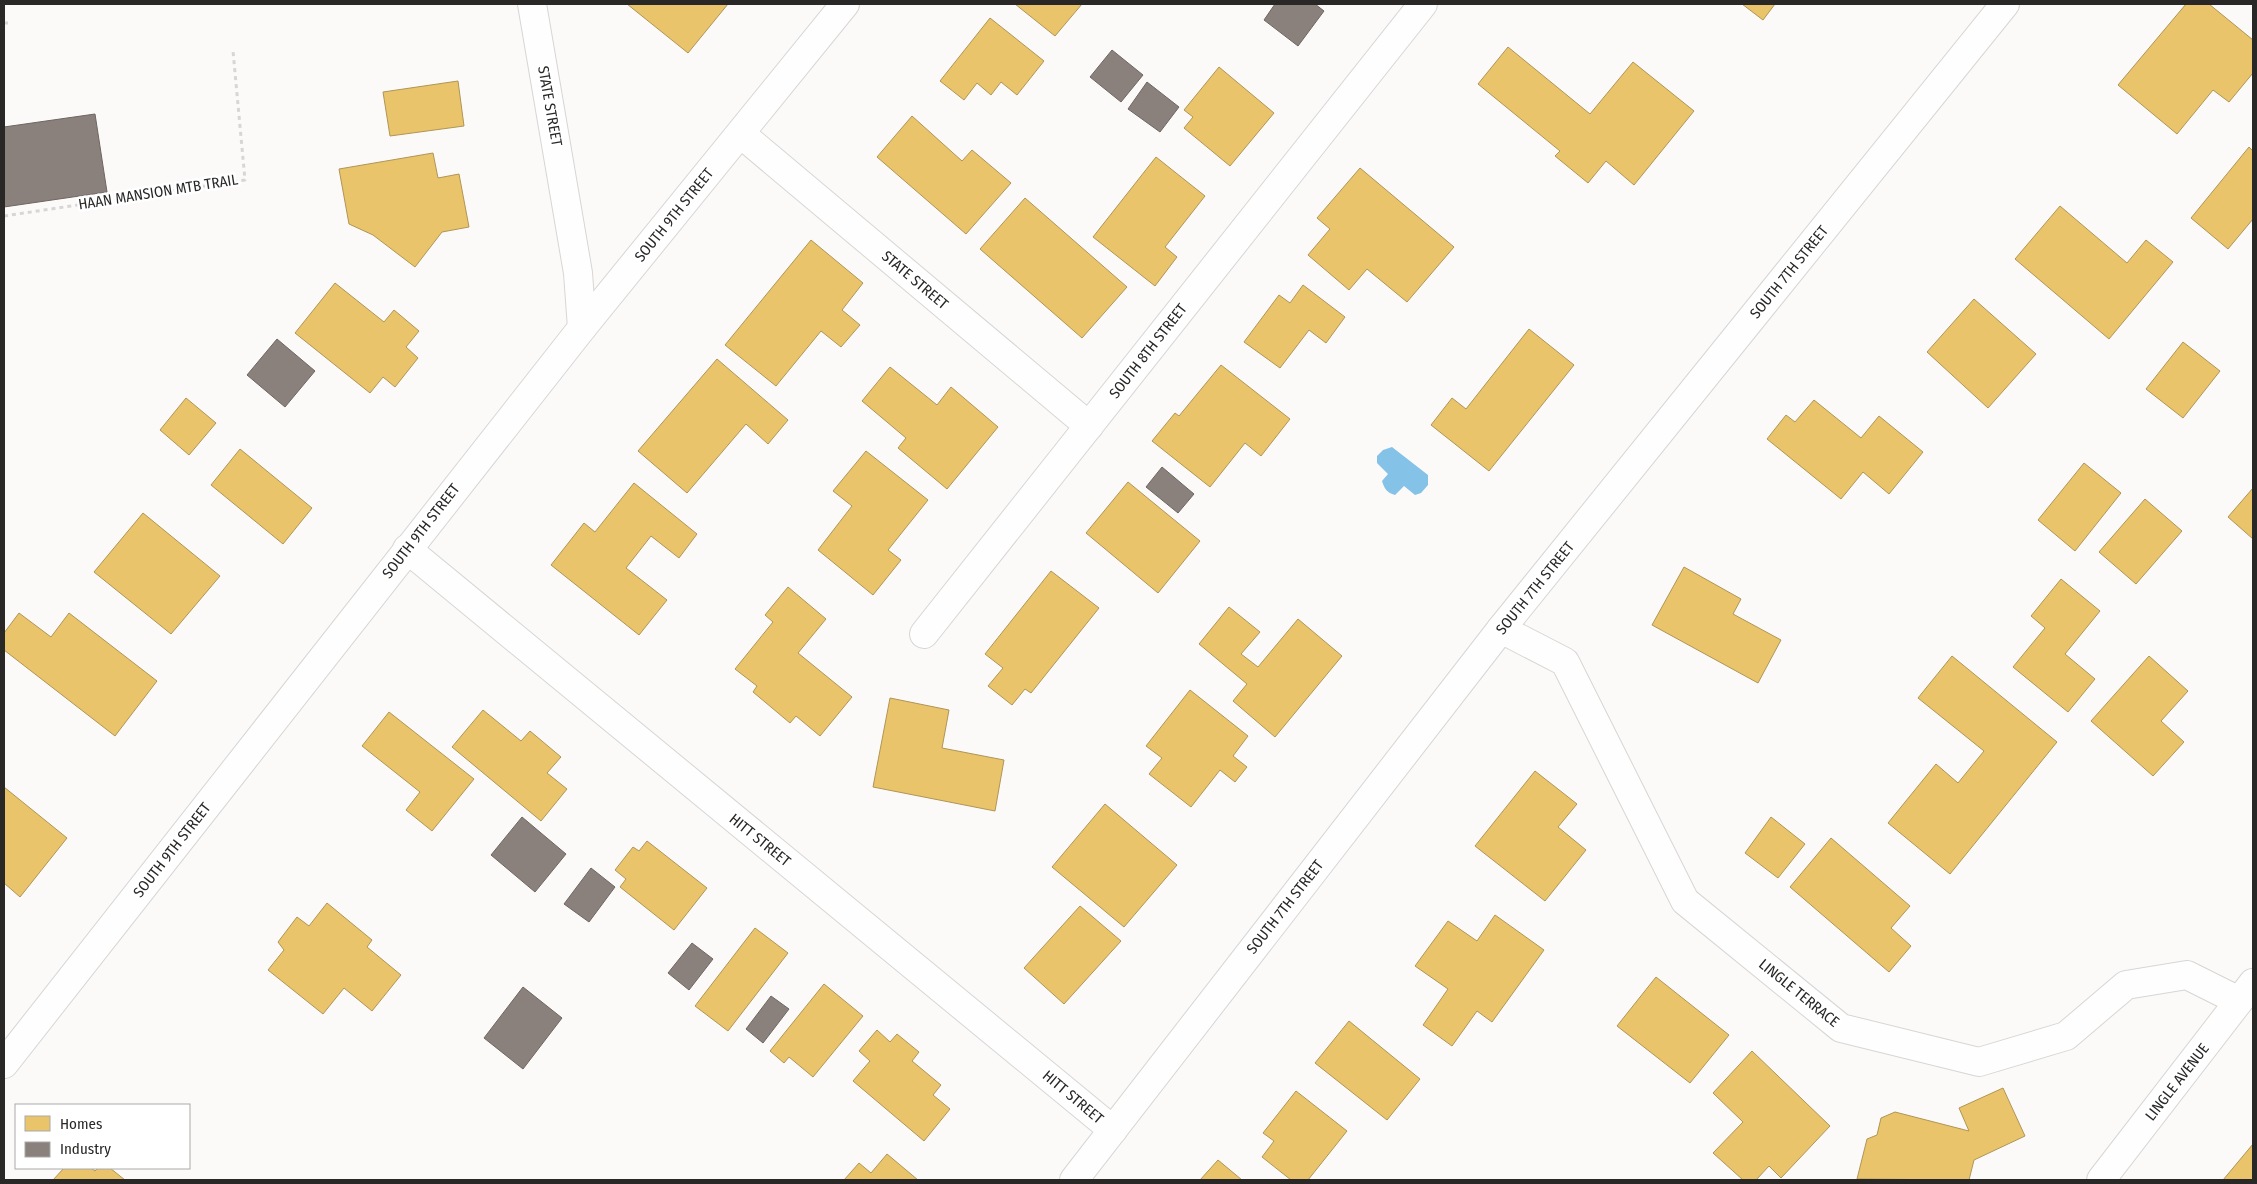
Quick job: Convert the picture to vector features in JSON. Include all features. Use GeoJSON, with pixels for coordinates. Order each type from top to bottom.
{"type":"FeatureCollection","features":[{"type":"Feature","properties":{"kind":"street","name":"STATE STREET"},"geometry":{"type":"LineString","coordinates":[[532,4],[578,273],[582,328]]}},
{"type":"Feature","properties":{"kind":"street","name":"SOUTH 9TH STREET"},"geometry":{"type":"LineString","coordinates":[[4,1064],[406,549],[582,328],[845,4]]}},
{"type":"Feature","properties":{"kind":"street","name":"SOUTH 8TH STREET"},"geometry":{"type":"LineString","coordinates":[[924,634],[1422,4]]}},
{"type":"Feature","properties":{"kind":"street","name":"SOUTH 7TH STREET"},"geometry":{"type":"LineString","coordinates":[[1074,1180],[1501,629],[2005,4]]}},
{"type":"Feature","properties":{"kind":"street","name":"STATE STREET"},"geometry":{"type":"LineString","coordinates":[[740,134],[1089,426]]}},
{"type":"Feature","properties":{"kind":"street","name":"HITT STREET"},"geometry":{"type":"LineString","coordinates":[[406,549],[1113,1130]]}},
{"type":"Feature","properties":{"kind":"street","name":"LINGLE TERRACE"},"geometry":{"type":"LineString","coordinates":[[1501,629],[1565,662],[1685,901],[1840,1028],[1978,1062],[2066,1036],[2126,985],[2187,975],[2246,992]]}},
{"type":"Feature","properties":{"kind":"street","name":"LINGLE AVENUE"},"geometry":{"type":"LineString","coordinates":[[2100,1180],[2246,992]]}},
{"type":"Feature","properties":{"kind":"path"},"geometry":{"type":"LineString","coordinates":[[4,23],[11,23]]}},
{"type":"Feature","properties":{"kind":"path","name":"HAAN MANSION MTB TRAIL"},"geometry":{"type":"LineString","coordinates":[[4,216],[245,180],[233,51]]}},
{"type":"Feature","properties":{"kind":"water"},"geometry":{"type":"Polygon","coordinates":[[[1392,447],[1428,475],[1428,485],[1421,493],[1415,495],[1404,486],[1395,495],[1388,492],[1385,488],[1382,481],[1388,474],[1377,463],[1377,456],[1383,450],[1392,447]]]}},
{"type":"Feature","properties":{"kind":"building: Homes"},"geometry":{"type":"Polygon","coordinates":[[[627,4],[728,4],[688,53],[627,4]]]}},
{"type":"Feature","properties":{"kind":"building: Homes"},"geometry":{"type":"Polygon","coordinates":[[[1015,4],[1082,4],[1055,36],[1015,4]]]}},
{"type":"Feature","properties":{"kind":"building: Homes"},"geometry":{"type":"Polygon","coordinates":[[[1742,4],[1775,4],[1763,20],[1742,4]]]}},
{"type":"Feature","properties":{"kind":"building: Homes"},"geometry":{"type":"Polygon","coordinates":[[[2186,4],[2209,4],[2253,40],[2253,73],[2229,102],[2213,90],[2177,134],[2118,85],[2186,4]]]}},
{"type":"Feature","properties":{"kind":"building: Homes"},"geometry":{"type":"Polygon","coordinates":[[[990,18],[1044,61],[1017,95],[1001,82],[991,95],[977,83],[964,100],[940,81],[990,18]]]}},
{"type":"Feature","properties":{"kind":"building: Homes"},"geometry":{"type":"Polygon","coordinates":[[[1508,47],[1590,114],[1633,62],[1694,111],[1634,185],[1606,161],[1588,183],[1555,156],[1560,151],[1478,84],[1508,47]]]}},
{"type":"Feature","properties":{"kind":"building: Homes"},"geometry":{"type":"Polygon","coordinates":[[[1219,67],[1274,113],[1230,166],[1184,128],[1193,117],[1184,110],[1219,67]]]}},
{"type":"Feature","properties":{"kind":"building: Homes"},"geometry":{"type":"Polygon","coordinates":[[[458,81],[464,126],[390,136],[383,92],[458,81]]]}},
{"type":"Feature","properties":{"kind":"building: Homes"},"geometry":{"type":"Polygon","coordinates":[[[912,116],[962,161],[972,150],[1011,183],[966,234],[877,157],[912,116]]]}},
{"type":"Feature","properties":{"kind":"building: Homes"},"geometry":{"type":"Polygon","coordinates":[[[2249,147],[2253,151],[2253,219],[2228,249],[2191,218],[2249,147]]]}},
{"type":"Feature","properties":{"kind":"building: Homes"},"geometry":{"type":"Polygon","coordinates":[[[433,153],[438,178],[459,174],[469,227],[442,232],[415,267],[373,235],[349,224],[339,169],[433,153]]]}},
{"type":"Feature","properties":{"kind":"building: Homes"},"geometry":{"type":"Polygon","coordinates":[[[1156,157],[1205,196],[1165,247],[1177,257],[1155,286],[1093,237],[1156,157]]]}},
{"type":"Feature","properties":{"kind":"building: Homes"},"geometry":{"type":"Polygon","coordinates":[[[1360,168],[1454,247],[1407,302],[1367,269],[1349,290],[1308,255],[1330,229],[1317,218],[1360,168]]]}},
{"type":"Feature","properties":{"kind":"building: Homes"},"geometry":{"type":"Polygon","coordinates":[[[1025,198],[1127,287],[1082,338],[980,249],[1025,198]]]}},
{"type":"Feature","properties":{"kind":"building: Homes"},"geometry":{"type":"Polygon","coordinates":[[[2060,206],[2127,263],[2146,240],[2173,262],[2109,339],[2015,259],[2060,206]]]}},
{"type":"Feature","properties":{"kind":"building: Homes"},"geometry":{"type":"Polygon","coordinates":[[[811,240],[863,283],[842,310],[860,325],[841,347],[821,331],[776,386],[725,345],[811,240]]]}},
{"type":"Feature","properties":{"kind":"building: Homes"},"geometry":{"type":"Polygon","coordinates":[[[335,283],[384,322],[394,310],[419,331],[406,347],[418,358],[395,387],[383,377],[370,393],[295,333],[335,283]]]}},
{"type":"Feature","properties":{"kind":"building: Homes"},"geometry":{"type":"Polygon","coordinates":[[[1303,285],[1345,317],[1326,343],[1309,330],[1280,368],[1244,342],[1279,295],[1290,303],[1303,285]]]}},
{"type":"Feature","properties":{"kind":"building: Homes"},"geometry":{"type":"Polygon","coordinates":[[[1974,299],[2036,354],[1988,408],[1927,352],[1974,299]]]}},
{"type":"Feature","properties":{"kind":"building: Homes"},"geometry":{"type":"Polygon","coordinates":[[[1529,329],[1574,365],[1489,471],[1431,425],[1452,398],[1466,409],[1529,329]]]}},
{"type":"Feature","properties":{"kind":"building: Homes"},"geometry":{"type":"Polygon","coordinates":[[[2183,342],[2220,371],[2183,418],[2146,389],[2183,342]]]}},
{"type":"Feature","properties":{"kind":"building: Homes"},"geometry":{"type":"Polygon","coordinates":[[[717,359],[788,420],[768,444],[746,424],[687,493],[638,451],[717,359]]]}},
{"type":"Feature","properties":{"kind":"building: Homes"},"geometry":{"type":"Polygon","coordinates":[[[1221,365],[1290,419],[1261,456],[1245,443],[1210,487],[1152,441],[1175,413],[1179,416],[1221,365]]]}},
{"type":"Feature","properties":{"kind":"building: Homes"},"geometry":{"type":"Polygon","coordinates":[[[890,367],[937,405],[951,387],[998,427],[947,489],[898,448],[906,438],[862,401],[890,367]]]}},
{"type":"Feature","properties":{"kind":"building: Homes"},"geometry":{"type":"Polygon","coordinates":[[[186,398],[216,423],[189,455],[160,430],[186,398]]]}},
{"type":"Feature","properties":{"kind":"building: Homes"},"geometry":{"type":"Polygon","coordinates":[[[1814,400],[1861,438],[1879,416],[1923,452],[1889,494],[1863,472],[1841,499],[1767,439],[1786,415],[1795,422],[1814,400]]]}},
{"type":"Feature","properties":{"kind":"building: Homes"},"geometry":{"type":"Polygon","coordinates":[[[240,449],[312,508],[283,544],[211,485],[240,449]]]}},
{"type":"Feature","properties":{"kind":"building: Homes"},"geometry":{"type":"Polygon","coordinates":[[[866,451],[928,500],[888,550],[901,560],[873,595],[818,550],[852,506],[833,491],[866,451]]]}},
{"type":"Feature","properties":{"kind":"building: Homes"},"geometry":{"type":"Polygon","coordinates":[[[2084,463],[2121,493],[2075,551],[2038,520],[2084,463]]]}},
{"type":"Feature","properties":{"kind":"building: Homes"},"geometry":{"type":"Polygon","coordinates":[[[1128,482],[1200,541],[1158,593],[1086,533],[1128,482]]]}},
{"type":"Feature","properties":{"kind":"building: Homes"},"geometry":{"type":"Polygon","coordinates":[[[634,483],[697,534],[679,558],[651,536],[626,568],[667,600],[639,635],[551,565],[584,523],[595,532],[634,483]]]}},
{"type":"Feature","properties":{"kind":"building: Homes"},"geometry":{"type":"Polygon","coordinates":[[[2253,488],[2253,539],[2228,517],[2253,488]]]}},
{"type":"Feature","properties":{"kind":"building: Homes"},"geometry":{"type":"Polygon","coordinates":[[[2145,499],[2182,531],[2136,584],[2099,552],[2145,499]]]}},
{"type":"Feature","properties":{"kind":"building: Homes"},"geometry":{"type":"Polygon","coordinates":[[[143,513],[220,576],[171,634],[94,572],[143,513]]]}},
{"type":"Feature","properties":{"kind":"building: Homes"},"geometry":{"type":"Polygon","coordinates":[[[1684,567],[1741,599],[1733,614],[1781,640],[1758,683],[1652,625],[1684,567]]]}},
{"type":"Feature","properties":{"kind":"building: Homes"},"geometry":{"type":"Polygon","coordinates":[[[1051,571],[1099,608],[1031,693],[1025,689],[1012,705],[988,686],[1003,668],[985,654],[1051,571]]]}},
{"type":"Feature","properties":{"kind":"building: Homes"},"geometry":{"type":"Polygon","coordinates":[[[2061,579],[2100,611],[2065,654],[2095,679],[2068,712],[2013,667],[2045,628],[2031,616],[2061,579]]]}},
{"type":"Feature","properties":{"kind":"building: Homes"},"geometry":{"type":"Polygon","coordinates":[[[788,587],[826,619],[798,653],[852,697],[820,736],[796,716],[790,723],[753,692],[757,686],[735,669],[773,622],[765,615],[788,587]]]}},
{"type":"Feature","properties":{"kind":"building: Homes"},"geometry":{"type":"Polygon","coordinates":[[[1229,607],[1260,632],[1241,654],[1258,667],[1298,619],[1342,656],[1275,737],[1233,701],[1247,684],[1199,644],[1229,607]]]}},
{"type":"Feature","properties":{"kind":"building: Homes"},"geometry":{"type":"Polygon","coordinates":[[[19,613],[51,637],[69,613],[157,681],[115,736],[4,650],[4,633],[19,613]]]}},
{"type":"Feature","properties":{"kind":"building: Homes"},"geometry":{"type":"Polygon","coordinates":[[[1952,656],[2057,742],[1950,874],[1888,823],[1936,764],[1958,783],[1984,751],[1918,698],[1952,656]]]}},
{"type":"Feature","properties":{"kind":"building: Homes"},"geometry":{"type":"Polygon","coordinates":[[[2149,656],[2188,691],[2161,721],[2184,742],[2153,776],[2091,721],[2149,656]]]}},
{"type":"Feature","properties":{"kind":"building: Homes"},"geometry":{"type":"Polygon","coordinates":[[[1190,690],[1248,736],[1233,756],[1247,767],[1235,782],[1220,770],[1191,807],[1149,774],[1162,758],[1146,746],[1190,690]]]}},
{"type":"Feature","properties":{"kind":"building: Homes"},"geometry":{"type":"Polygon","coordinates":[[[890,698],[949,710],[942,748],[1004,760],[995,811],[873,787],[890,698]]]}},
{"type":"Feature","properties":{"kind":"building: Homes"},"geometry":{"type":"Polygon","coordinates":[[[483,710],[521,741],[530,731],[561,757],[547,773],[567,789],[541,821],[452,747],[483,710]]]}},
{"type":"Feature","properties":{"kind":"building: Homes"},"geometry":{"type":"Polygon","coordinates":[[[389,712],[474,779],[432,831],[406,810],[420,792],[362,746],[389,712]]]}},
{"type":"Feature","properties":{"kind":"building: Homes"},"geometry":{"type":"Polygon","coordinates":[[[1535,771],[1577,804],[1558,827],[1586,850],[1545,901],[1475,846],[1535,771]]]}},
{"type":"Feature","properties":{"kind":"building: Homes"},"geometry":{"type":"Polygon","coordinates":[[[4,787],[67,838],[20,897],[4,883],[4,787]]]}},
{"type":"Feature","properties":{"kind":"building: Homes"},"geometry":{"type":"Polygon","coordinates":[[[1105,804],[1177,865],[1124,927],[1052,867],[1105,804]]]}},
{"type":"Feature","properties":{"kind":"building: Homes"},"geometry":{"type":"Polygon","coordinates":[[[1771,817],[1805,844],[1778,878],[1745,853],[1771,817]]]}},
{"type":"Feature","properties":{"kind":"building: Homes"},"geometry":{"type":"Polygon","coordinates":[[[1831,838],[1910,906],[1891,928],[1911,946],[1889,972],[1790,887],[1831,838]]]}},
{"type":"Feature","properties":{"kind":"building: Homes"},"geometry":{"type":"Polygon","coordinates":[[[647,841],[707,888],[674,930],[620,887],[626,879],[615,870],[633,847],[639,851],[647,841]]]}},
{"type":"Feature","properties":{"kind":"building: Homes"},"geometry":{"type":"Polygon","coordinates":[[[327,903],[372,940],[367,947],[401,975],[372,1011],[344,988],[323,1014],[268,970],[284,950],[278,942],[297,917],[309,926],[327,903]]]}},
{"type":"Feature","properties":{"kind":"building: Homes"},"geometry":{"type":"Polygon","coordinates":[[[1080,906],[1121,941],[1064,1004],[1024,968],[1080,906]]]}},
{"type":"Feature","properties":{"kind":"building: Homes"},"geometry":{"type":"Polygon","coordinates":[[[1495,915],[1544,950],[1492,1022],[1477,1011],[1452,1046],[1423,1025],[1448,989],[1415,966],[1448,921],[1477,941],[1495,915]]]}},
{"type":"Feature","properties":{"kind":"building: Homes"},"geometry":{"type":"Polygon","coordinates":[[[755,928],[788,953],[728,1031],[695,1006],[755,928]]]}},
{"type":"Feature","properties":{"kind":"building: Homes"},"geometry":{"type":"Polygon","coordinates":[[[1656,977],[1729,1035],[1690,1083],[1617,1026],[1656,977]]]}},
{"type":"Feature","properties":{"kind":"building: Homes"},"geometry":{"type":"Polygon","coordinates":[[[824,984],[863,1016],[813,1077],[789,1057],[784,1063],[770,1051],[824,984]]]}},
{"type":"Feature","properties":{"kind":"building: Homes"},"geometry":{"type":"Polygon","coordinates":[[[1349,1021],[1420,1079],[1387,1120],[1315,1063],[1349,1021]]]}},
{"type":"Feature","properties":{"kind":"building: Homes"},"geometry":{"type":"Polygon","coordinates":[[[877,1030],[890,1042],[897,1034],[919,1052],[912,1061],[941,1085],[933,1095],[950,1109],[924,1141],[853,1081],[870,1061],[859,1051],[877,1030]]]}},
{"type":"Feature","properties":{"kind":"building: Homes"},"geometry":{"type":"Polygon","coordinates":[[[1752,1051],[1830,1126],[1781,1178],[1769,1166],[1756,1180],[1743,1180],[1713,1153],[1743,1122],[1713,1093],[1752,1051]]]}},
{"type":"Feature","properties":{"kind":"building: Homes"},"geometry":{"type":"Polygon","coordinates":[[[2003,1088],[2025,1136],[1974,1160],[1969,1180],[1857,1179],[1867,1139],[1877,1135],[1881,1118],[1895,1112],[1969,1131],[1959,1108],[2003,1088]]]}},
{"type":"Feature","properties":{"kind":"building: Homes"},"geometry":{"type":"Polygon","coordinates":[[[1296,1091],[1347,1131],[1308,1180],[1291,1180],[1262,1157],[1274,1141],[1263,1133],[1296,1091]]]}},
{"type":"Feature","properties":{"kind":"building: Homes"},"geometry":{"type":"Polygon","coordinates":[[[2253,1144],[2253,1180],[2223,1180],[2253,1144]]]}},
{"type":"Feature","properties":{"kind":"building: Homes"},"geometry":{"type":"Polygon","coordinates":[[[887,1154],[918,1180],[844,1180],[859,1163],[871,1173],[887,1154]]]}},
{"type":"Feature","properties":{"kind":"building: Homes"},"geometry":{"type":"Polygon","coordinates":[[[1218,1160],[1242,1180],[1200,1180],[1218,1160]]]}},
{"type":"Feature","properties":{"kind":"building: Homes"},"geometry":{"type":"Polygon","coordinates":[[[63,1169],[92,1169],[95,1171],[97,1169],[111,1169],[125,1180],[53,1180],[63,1169]]]}},
{"type":"Feature","properties":{"kind":"building: Industry"},"geometry":{"type":"Polygon","coordinates":[[[1275,4],[1315,4],[1324,11],[1298,46],[1264,20],[1275,4]]]}},
{"type":"Feature","properties":{"kind":"building: Industry"},"geometry":{"type":"Polygon","coordinates":[[[1112,50],[1143,75],[1121,102],[1090,77],[1112,50]]]}},
{"type":"Feature","properties":{"kind":"building: Industry"},"geometry":{"type":"Polygon","coordinates":[[[1147,82],[1179,107],[1160,132],[1128,109],[1147,82]]]}},
{"type":"Feature","properties":{"kind":"building: Industry"},"geometry":{"type":"Polygon","coordinates":[[[95,114],[107,192],[4,207],[4,127],[95,114]]]}},
{"type":"Feature","properties":{"kind":"building: Industry"},"geometry":{"type":"Polygon","coordinates":[[[277,339],[315,371],[285,407],[247,375],[277,339]]]}},
{"type":"Feature","properties":{"kind":"building: Industry"},"geometry":{"type":"Polygon","coordinates":[[[1162,467],[1194,494],[1178,513],[1146,487],[1162,467]]]}},
{"type":"Feature","properties":{"kind":"building: Industry"},"geometry":{"type":"Polygon","coordinates":[[[522,817],[566,854],[535,892],[491,855],[522,817]]]}},
{"type":"Feature","properties":{"kind":"building: Industry"},"geometry":{"type":"Polygon","coordinates":[[[591,868],[615,887],[589,922],[564,904],[591,868]]]}},
{"type":"Feature","properties":{"kind":"building: Industry"},"geometry":{"type":"Polygon","coordinates":[[[692,943],[713,959],[689,990],[668,973],[692,943]]]}},
{"type":"Feature","properties":{"kind":"building: Industry"},"geometry":{"type":"Polygon","coordinates":[[[523,987],[562,1018],[523,1069],[484,1038],[523,987]]]}},
{"type":"Feature","properties":{"kind":"building: Industry"},"geometry":{"type":"Polygon","coordinates":[[[771,996],[789,1009],[763,1043],[746,1029],[771,996]]]}}]}
